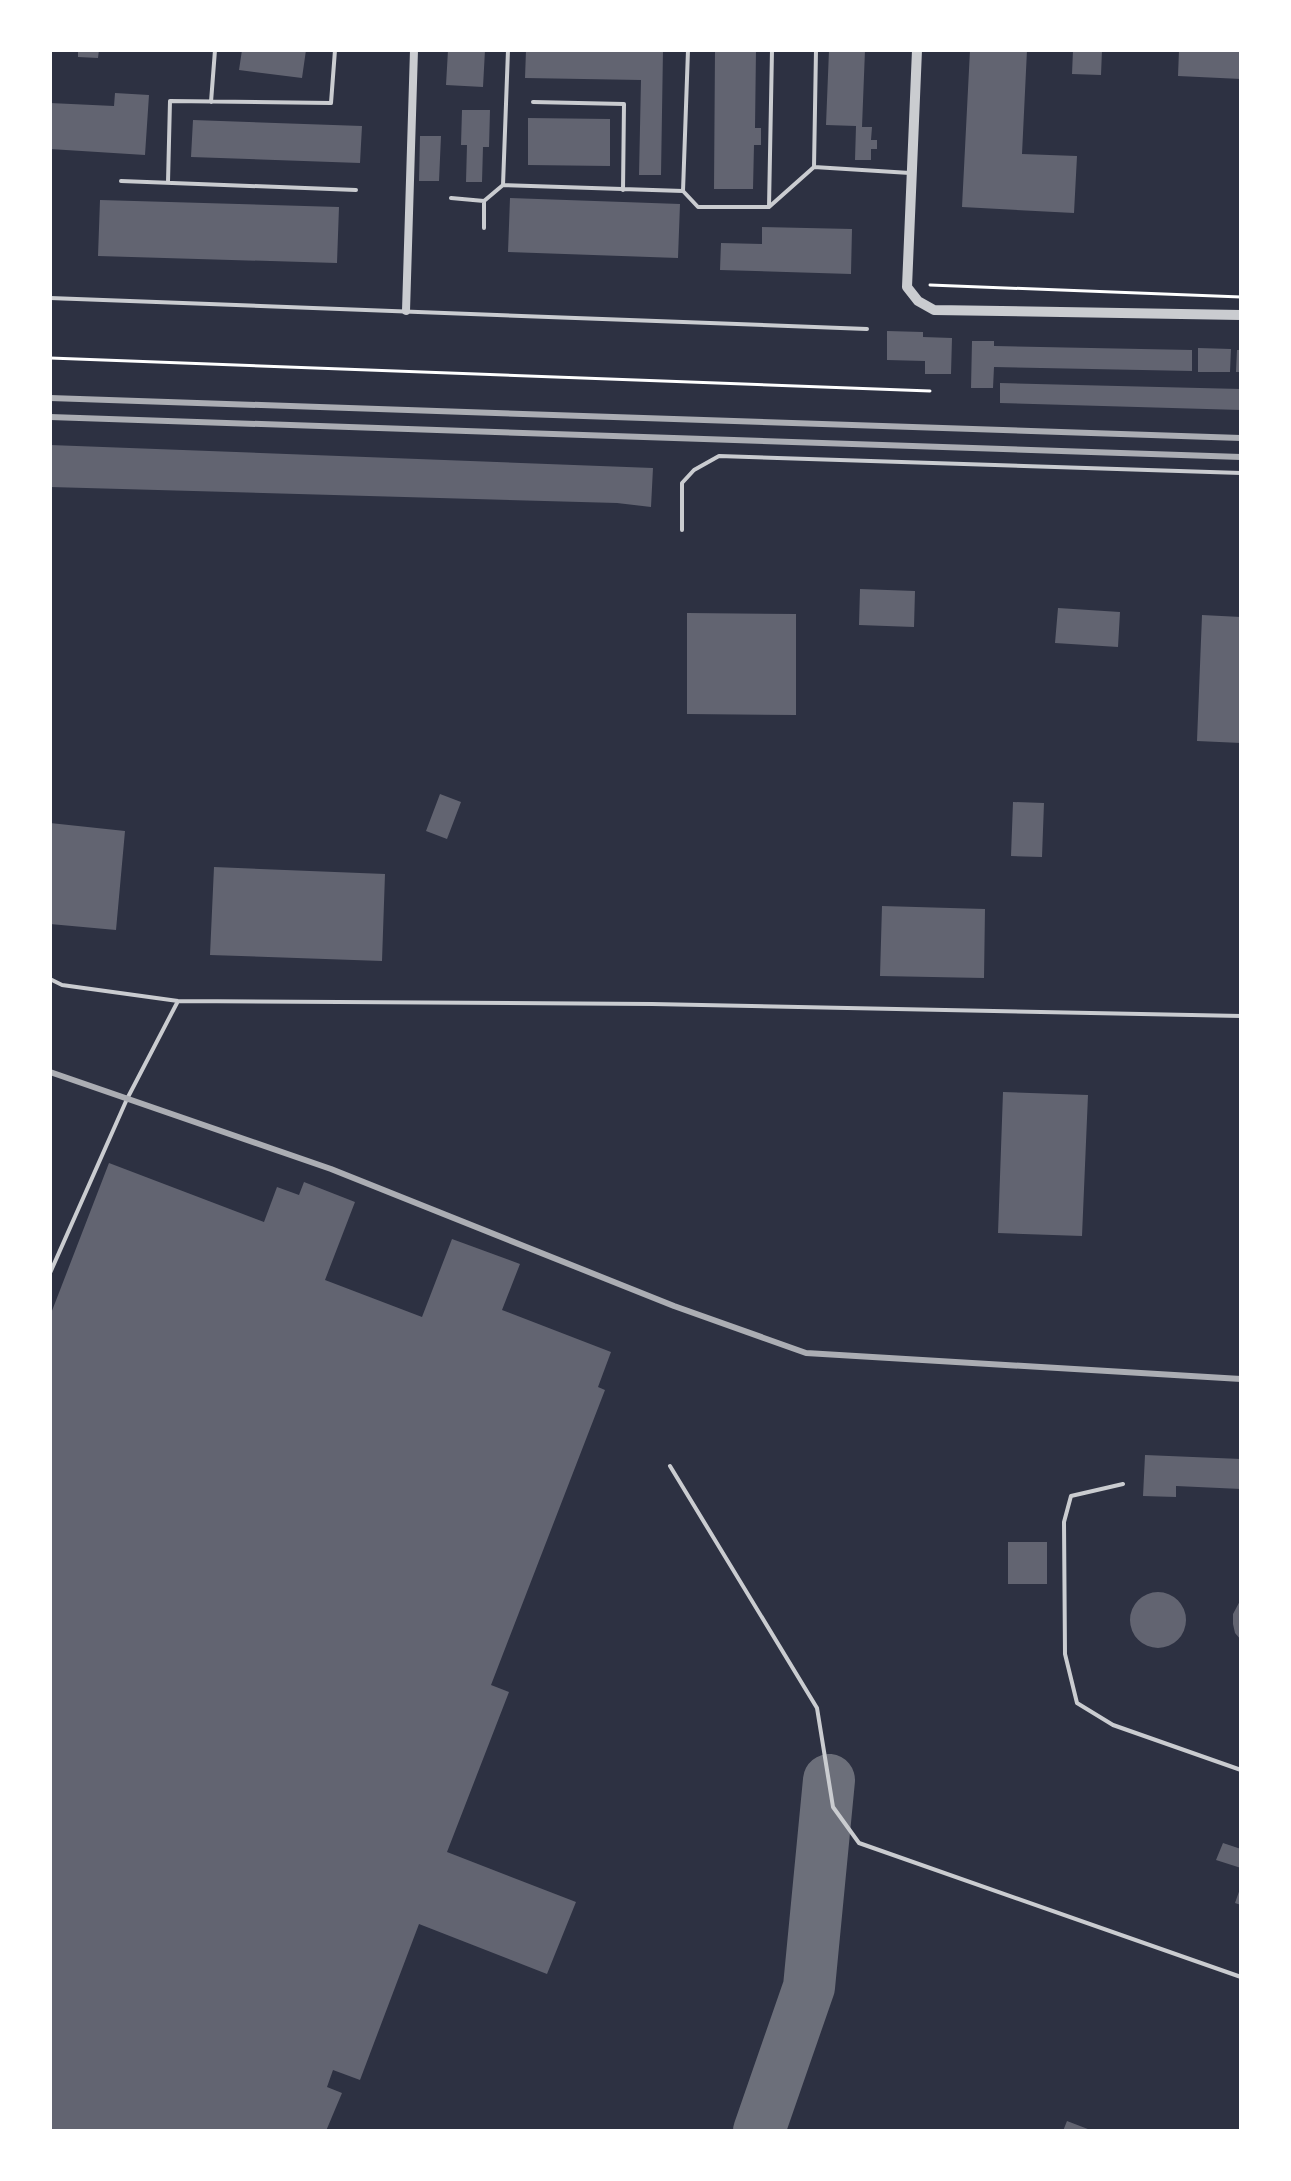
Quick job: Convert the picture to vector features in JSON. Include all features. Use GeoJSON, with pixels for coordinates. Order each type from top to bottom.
{"type":"FeatureCollection","features":[{"type":"Feature","properties":{"kind":"street"},"geometry":{"type":"LineString","coordinates":[[406,311],[414,50]]}},
{"type":"Feature","properties":{"kind":"street"},"geometry":{"type":"LineString","coordinates":[[917,50],[907,287],[918,301],[934,310],[1241,315]]}},
{"type":"Feature","properties":{"kind":"lane"},"geometry":{"type":"LineString","coordinates":[[211,102],[215,50]]}},
{"type":"Feature","properties":{"kind":"lane"},"geometry":{"type":"LineString","coordinates":[[168,182],[170,101],[331,103],[335,50]]}},
{"type":"Feature","properties":{"kind":"lane"},"geometry":{"type":"LineString","coordinates":[[503,185],[508,50]]}},
{"type":"Feature","properties":{"kind":"lane"},"geometry":{"type":"LineString","coordinates":[[688,50],[683,191],[698,207],[769,207],[814,167],[912,173]]}},
{"type":"Feature","properties":{"kind":"lane"},"geometry":{"type":"LineString","coordinates":[[769,207],[772,50]]}},
{"type":"Feature","properties":{"kind":"lane"},"geometry":{"type":"LineString","coordinates":[[814,167],[816,50]]}},
{"type":"Feature","properties":{"kind":"lane"},"geometry":{"type":"LineString","coordinates":[[533,102],[624,104],[623,190]]}},
{"type":"Feature","properties":{"kind":"lane"},"geometry":{"type":"LineString","coordinates":[[121,181],[356,190]]}},
{"type":"Feature","properties":{"kind":"lane"},"geometry":{"type":"LineString","coordinates":[[451,198],[484,201],[503,185],[683,191]]}},
{"type":"Feature","properties":{"kind":"lane"},"geometry":{"type":"LineString","coordinates":[[484,201],[484,228]]}},
{"type":"Feature","properties":{"kind":"lane"},"geometry":{"type":"LineString","coordinates":[[50,298],[867,329]]}},
{"type":"Feature","properties":{"kind":"lane"},"geometry":{"type":"LineString","coordinates":[[682,530],[682,483],[694,470],[719,456],[1241,473]]}},
{"type":"Feature","properties":{"kind":"lane"},"geometry":{"type":"LineString","coordinates":[[50,979],[62,985],[178,1001],[652,1004],[1241,1016]]}},
{"type":"Feature","properties":{"kind":"lane"},"geometry":{"type":"LineString","coordinates":[[50,1273],[127,1099],[178,1001]]}},
{"type":"Feature","properties":{"kind":"lane"},"geometry":{"type":"LineString","coordinates":[[670,1466],[817,1708],[833,1807],[859,1843],[1241,1977]]}},
{"type":"Feature","properties":{"kind":"lane"},"geometry":{"type":"LineString","coordinates":[[1123,1484],[1071,1496],[1064,1522],[1065,1654],[1077,1703],[1113,1725],[1241,1770]]}},
{"type":"Feature","properties":{"kind":"path"},"geometry":{"type":"LineString","coordinates":[[930,285],[1241,297]]}},
{"type":"Feature","properties":{"kind":"path"},"geometry":{"type":"LineString","coordinates":[[50,358],[930,391]]}},
{"type":"Feature","properties":{"kind":"building"},"geometry":{"type":"Polygon","coordinates":[[[78,50],[99,50],[98,58],[78,57],[78,50]]]}},
{"type":"Feature","properties":{"kind":"building"},"geometry":{"type":"Polygon","coordinates":[[[242,50],[306,50],[302,78],[239,70],[242,50]]]}},
{"type":"Feature","properties":{"kind":"building"},"geometry":{"type":"Polygon","coordinates":[[[448,50],[485,50],[483,87],[446,85],[448,50]]]}},
{"type":"Feature","properties":{"kind":"building"},"geometry":{"type":"Polygon","coordinates":[[[526,50],[663,50],[661,175],[639,175],[641,80],[525,78],[526,50]]]}},
{"type":"Feature","properties":{"kind":"building"},"geometry":{"type":"Polygon","coordinates":[[[715,50],[756,50],[755,128],[761,128],[761,145],[754,145],[753,189],[714,189],[715,50]]]}},
{"type":"Feature","properties":{"kind":"building"},"geometry":{"type":"Polygon","coordinates":[[[829,50],[865,50],[862,127],[872,127],[871,140],[877,140],[877,149],[871,149],[871,160],[855,160],[856,126],[826,125],[829,50]]]}},
{"type":"Feature","properties":{"kind":"building"},"geometry":{"type":"Polygon","coordinates":[[[970,50],[1027,50],[1022,154],[1077,156],[1074,213],[962,207],[970,50]]]}},
{"type":"Feature","properties":{"kind":"building"},"geometry":{"type":"Polygon","coordinates":[[[1073,50],[1102,50],[1101,75],[1072,74],[1073,50]]]}},
{"type":"Feature","properties":{"kind":"building"},"geometry":{"type":"Polygon","coordinates":[[[1179,50],[1241,50],[1241,79],[1178,76],[1179,50]]]}},
{"type":"Feature","properties":{"kind":"building"},"geometry":{"type":"Polygon","coordinates":[[[115,93],[149,95],[145,155],[50,149],[50,103],[114,106],[115,93]]]}},
{"type":"Feature","properties":{"kind":"building"},"geometry":{"type":"Polygon","coordinates":[[[462,110],[490,110],[489,147],[483,147],[482,182],[466,182],[467,145],[461,145],[462,110]]]}},
{"type":"Feature","properties":{"kind":"building"},"geometry":{"type":"Polygon","coordinates":[[[528,118],[610,119],[610,166],[528,165],[528,118]]]}},
{"type":"Feature","properties":{"kind":"building"},"geometry":{"type":"Polygon","coordinates":[[[193,120],[362,126],[360,163],[191,157],[193,120]]]}},
{"type":"Feature","properties":{"kind":"building"},"geometry":{"type":"Polygon","coordinates":[[[420,136],[441,136],[439,181],[419,181],[420,136]]]}},
{"type":"Feature","properties":{"kind":"building"},"geometry":{"type":"Polygon","coordinates":[[[510,198],[680,204],[678,258],[508,252],[510,198]]]}},
{"type":"Feature","properties":{"kind":"building"},"geometry":{"type":"Polygon","coordinates":[[[100,200],[339,207],[337,263],[98,256],[100,200]]]}},
{"type":"Feature","properties":{"kind":"building"},"geometry":{"type":"Polygon","coordinates":[[[762,227],[852,229],[851,274],[720,270],[721,243],[762,244],[762,227]]]}},
{"type":"Feature","properties":{"kind":"building"},"geometry":{"type":"Polygon","coordinates":[[[887,331],[923,332],[923,337],[952,338],[951,374],[925,374],[925,361],[887,360],[887,331]]]}},
{"type":"Feature","properties":{"kind":"building"},"geometry":{"type":"Polygon","coordinates":[[[972,341],[994,341],[994,346],[1192,350],[1192,371],[994,367],[993,388],[971,388],[972,341]]]}},
{"type":"Feature","properties":{"kind":"building"},"geometry":{"type":"Polygon","coordinates":[[[1198,348],[1231,349],[1230,372],[1198,372],[1198,348]]]}},
{"type":"Feature","properties":{"kind":"building"},"geometry":{"type":"Polygon","coordinates":[[[1237,350],[1241,350],[1241,372],[1236,372],[1237,350]]]}},
{"type":"Feature","properties":{"kind":"building"},"geometry":{"type":"Polygon","coordinates":[[[1000,383],[1241,389],[1241,410],[1000,403],[1000,383]]]}},
{"type":"Feature","properties":{"kind":"building"},"geometry":{"type":"Polygon","coordinates":[[[50,445],[653,468],[651,507],[617,503],[50,487],[50,445]]]}},
{"type":"Feature","properties":{"kind":"building"},"geometry":{"type":"Polygon","coordinates":[[[860,589],[915,591],[914,627],[859,625],[860,589]]]}},
{"type":"Feature","properties":{"kind":"building"},"geometry":{"type":"Polygon","coordinates":[[[1058,608],[1120,612],[1118,647],[1055,643],[1058,608]]]}},
{"type":"Feature","properties":{"kind":"building"},"geometry":{"type":"Polygon","coordinates":[[[687,613],[796,614],[796,715],[687,714],[687,613]]]}},
{"type":"Feature","properties":{"kind":"building"},"geometry":{"type":"Polygon","coordinates":[[[1202,615],[1241,617],[1241,743],[1197,741],[1202,615]]]}},
{"type":"Feature","properties":{"kind":"building"},"geometry":{"type":"Polygon","coordinates":[[[440,794],[461,802],[447,839],[426,831],[440,794]]]}},
{"type":"Feature","properties":{"kind":"building"},"geometry":{"type":"Polygon","coordinates":[[[1013,802],[1044,803],[1042,857],[1011,856],[1013,802]]]}},
{"type":"Feature","properties":{"kind":"building"},"geometry":{"type":"Polygon","coordinates":[[[50,823],[125,831],[116,930],[50,924],[50,823]]]}},
{"type":"Feature","properties":{"kind":"building"},"geometry":{"type":"Polygon","coordinates":[[[214,867],[385,874],[382,961],[210,955],[214,867]]]}},
{"type":"Feature","properties":{"kind":"building"},"geometry":{"type":"Polygon","coordinates":[[[882,906],[985,909],[984,978],[880,976],[882,906]]]}},
{"type":"Feature","properties":{"kind":"building"},"geometry":{"type":"Polygon","coordinates":[[[1003,1092],[1088,1095],[1082,1236],[998,1233],[1003,1092]]]}},
{"type":"Feature","properties":{"kind":"building"},"geometry":{"type":"Polygon","coordinates":[[[109,1163],[264,1222],[277,1187],[299,1195],[304,1182],[355,1202],[325,1280],[422,1317],[452,1239],[520,1264],[502,1310],[611,1352],[598,1387],[605,1390],[491,1685],[509,1692],[447,1852],[576,1902],[547,1974],[419,1924],[360,2080],[333,2070],[327,2087],[342,2093],[326,2131],[50,2131],[50,1316],[109,1163]]]}},
{"type":"Feature","properties":{"kind":"building"},"geometry":{"type":"Polygon","coordinates":[[[1145,1455],[1241,1459],[1241,1489],[1176,1486],[1176,1497],[1143,1496],[1145,1455]]]}},
{"type":"Feature","properties":{"kind":"building"},"geometry":{"type":"Polygon","coordinates":[[[1008,1542],[1047,1542],[1047,1584],[1008,1584],[1008,1542]]]}},
{"type":"Feature","properties":{"kind":"building"},"geometry":{"type":"Polygon","coordinates":[[[1158,1592],[1177,1601],[1186,1620],[1177,1639],[1158,1648],[1139,1639],[1130,1620],[1139,1601],[1158,1592]]]}},
{"type":"Feature","properties":{"kind":"building"},"geometry":{"type":"Polygon","coordinates":[[[1241,1599],[1241,1640],[1235,1633],[1233,1614],[1241,1599]]]}},
{"type":"Feature","properties":{"kind":"building"},"geometry":{"type":"Polygon","coordinates":[[[1223,1843],[1241,1849],[1241,1868],[1216,1860],[1223,1843]]]}},
{"type":"Feature","properties":{"kind":"building"},"geometry":{"type":"Polygon","coordinates":[[[1241,1886],[1241,1905],[1235,1903],[1241,1886]]]}},
{"type":"Feature","properties":{"kind":"building"},"geometry":{"type":"Polygon","coordinates":[[[1067,2121],[1093,2131],[1063,2131],[1067,2121]]]}},
{"type":"Feature","properties":{"kind":"taxiway"},"geometry":{"type":"LineString","coordinates":[[759,2131],[809,1987],[829,1780]]}},
{"type":"Feature","properties":{"kind":"railway"},"geometry":{"type":"LineString","coordinates":[[50,398],[1241,438]]}},
{"type":"Feature","properties":{"kind":"railway"},"geometry":{"type":"LineString","coordinates":[[50,417],[1241,457]]}},
{"type":"Feature","properties":{"kind":"railway"},"geometry":{"type":"LineString","coordinates":[[50,1072],[331,1169],[674,1306],[806,1353],[1241,1379]]}}]}
